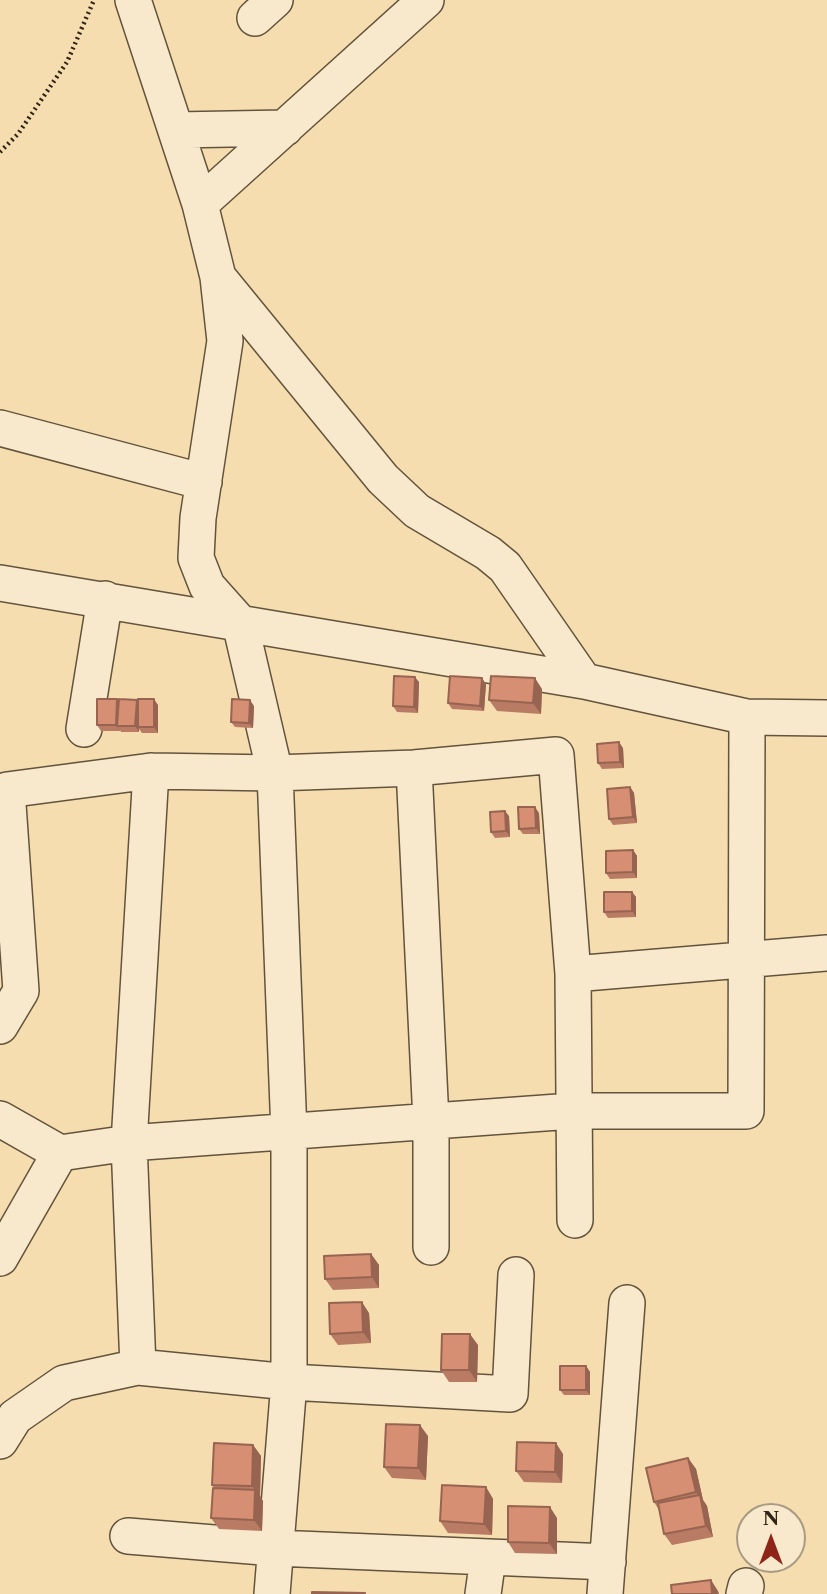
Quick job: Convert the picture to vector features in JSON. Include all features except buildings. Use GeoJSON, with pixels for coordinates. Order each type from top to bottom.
{"type":"FeatureCollection","features":[{"type":"Feature","properties":{"kind":"street"},"geometry":{"type":"LineString","coordinates":[[133,0],[201,204],[218,277],[225,341],[204,482],[196,558],[207,586],[240,623],[275,773],[289,1133],[289,1382],[272,1594]]}},
{"type":"Feature","properties":{"kind":"street"},"geometry":{"type":"LineString","coordinates":[[201,204],[426,0]]}},
{"type":"Feature","properties":{"kind":"street"},"geometry":{"type":"LineString","coordinates":[[176,130],[285,128]]}},
{"type":"Feature","properties":{"kind":"street"},"geometry":{"type":"LineString","coordinates":[[218,277],[383,479],[417,512],[488,553],[505,567],[584,681]]}},
{"type":"Feature","properties":{"kind":"street"},"geometry":{"type":"LineString","coordinates":[[0,428],[204,482]]}},
{"type":"Feature","properties":{"kind":"street"},"geometry":{"type":"LineString","coordinates":[[0,583],[105,598],[584,681],[747,717],[827,718]]}},
{"type":"Feature","properties":{"kind":"street"},"geometry":{"type":"LineString","coordinates":[[84,729],[105,598]]}},
{"type":"Feature","properties":{"kind":"street"},"geometry":{"type":"LineString","coordinates":[[0,1119],[60,1153],[129,1143],[572,1111],[746,1111],[747,717]]}},
{"type":"Feature","properties":{"kind":"street"},"geometry":{"type":"LineString","coordinates":[[0,1026],[21,990],[7,790],[150,771],[275,773],[414,768],[556,755],[573,974],[572,1111],[575,1220]]}},
{"type":"Feature","properties":{"kind":"street"},"geometry":{"type":"LineString","coordinates":[[414,768],[431,1121],[431,1247]]}},
{"type":"Feature","properties":{"kind":"street"},"geometry":{"type":"LineString","coordinates":[[138,1367],[129,1143],[150,771]]}},
{"type":"Feature","properties":{"kind":"street"},"geometry":{"type":"LineString","coordinates":[[573,974],[748,957],[827,953]]}},
{"type":"Feature","properties":{"kind":"street"},"geometry":{"type":"LineString","coordinates":[[0,1258],[60,1153]]}},
{"type":"Feature","properties":{"kind":"street"},"geometry":{"type":"LineString","coordinates":[[0,1441],[15,1417],[64,1382],[138,1367],[289,1382],[510,1394],[516,1275]]}},
{"type":"Feature","properties":{"kind":"street"},"geometry":{"type":"LineString","coordinates":[[128,1536],[275,1548],[488,1558],[606,1578],[627,1303]]}},
{"type":"Feature","properties":{"kind":"street"},"geometry":{"type":"LineString","coordinates":[[483,1594],[488,1558]]}},
{"type":"Feature","properties":{"kind":"path"},"geometry":{"type":"LineString","coordinates":[[0,152],[18,134],[67,62],[94,0]]}}]}
